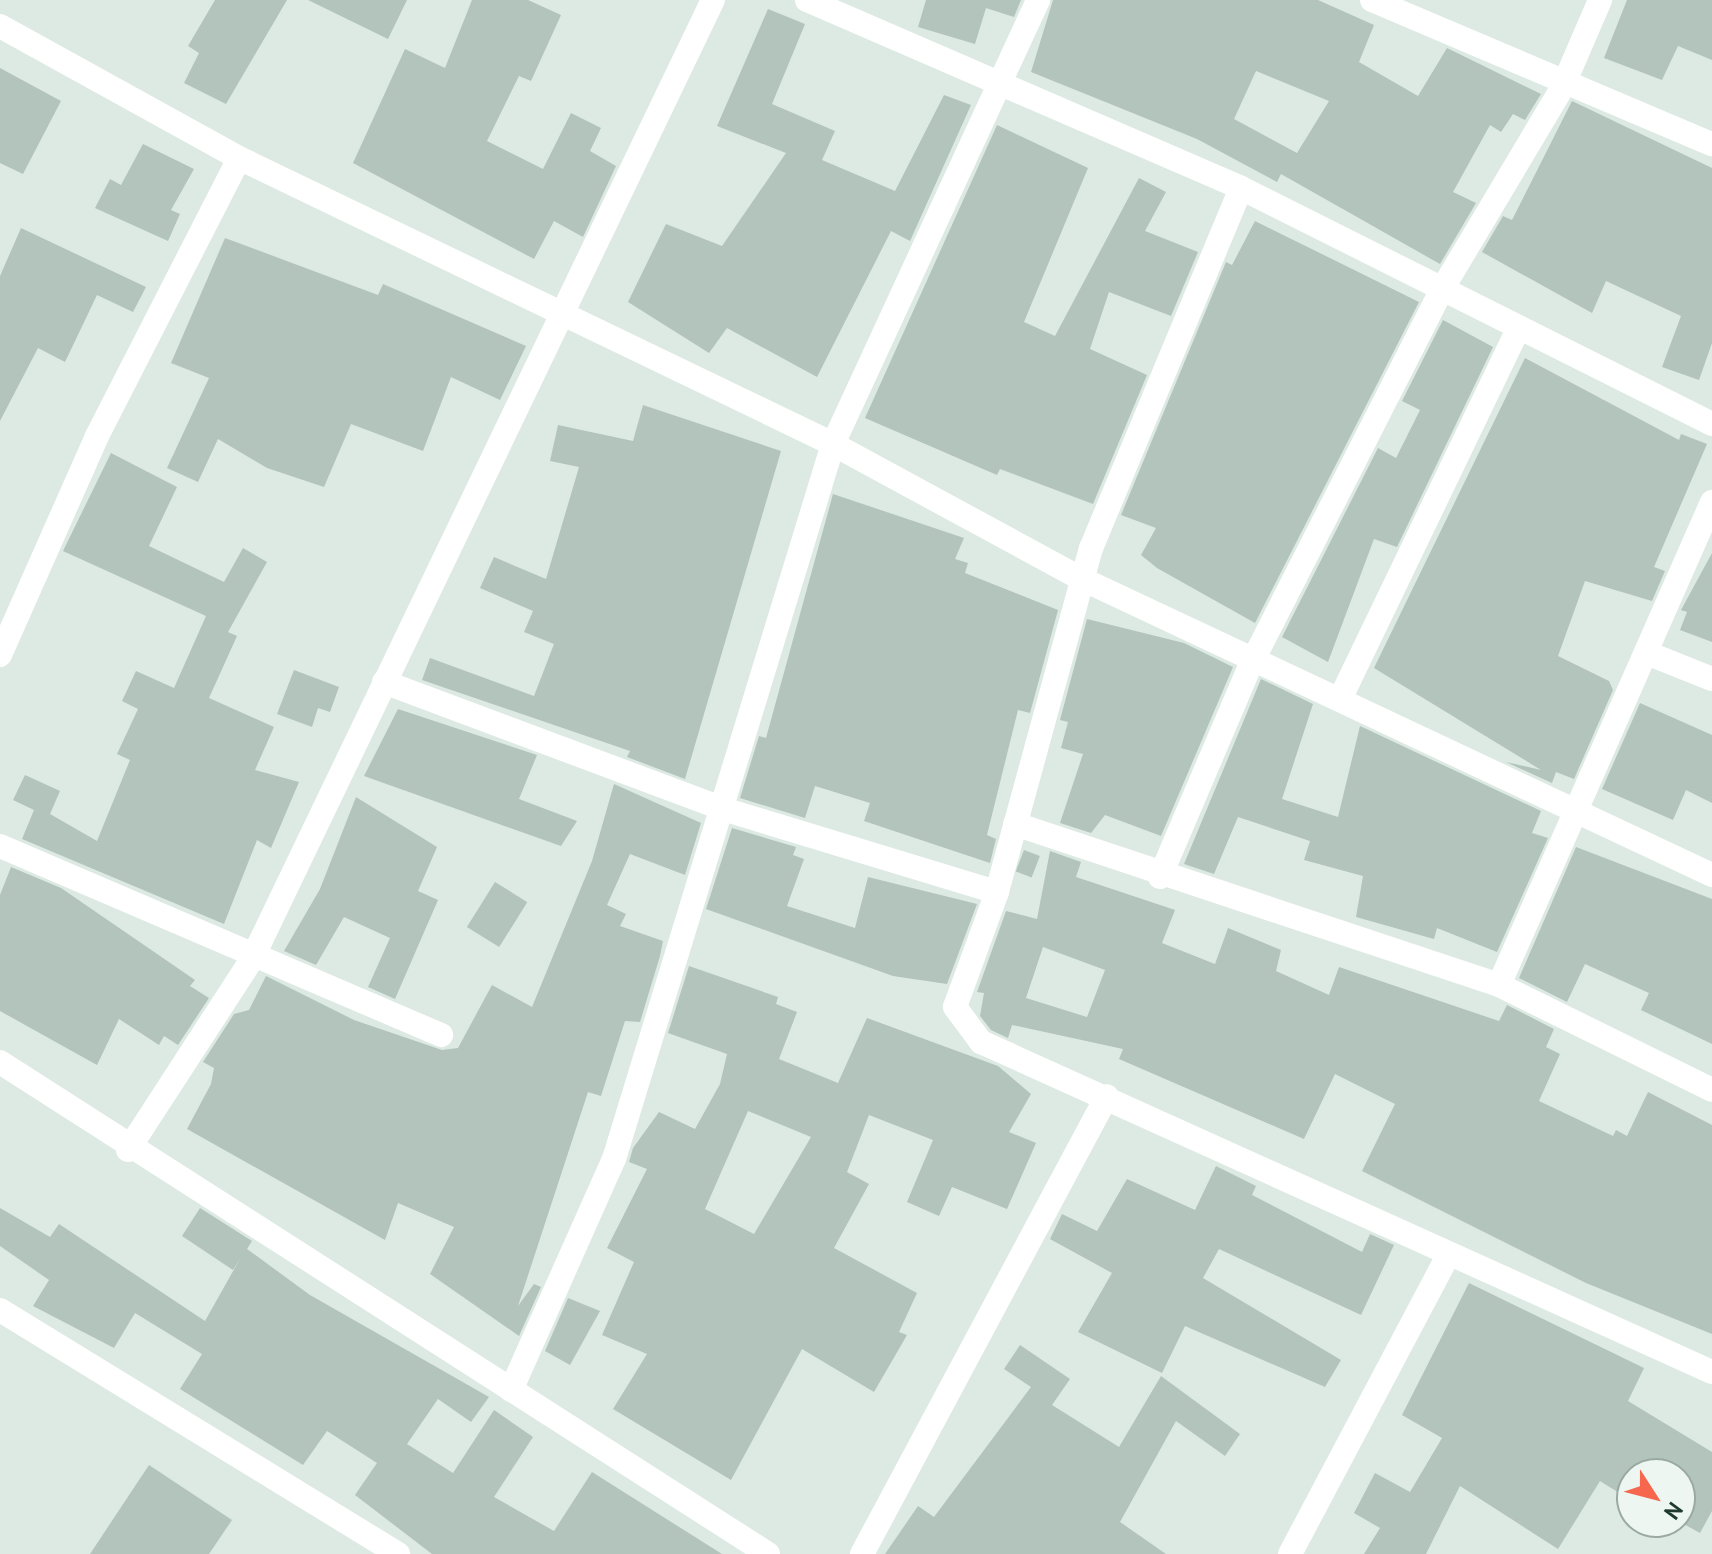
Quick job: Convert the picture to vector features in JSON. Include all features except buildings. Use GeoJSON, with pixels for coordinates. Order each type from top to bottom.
{"type":"FeatureCollection","features":[{"type":"Feature","properties":{"kind":"street"},"geometry":{"type":"LineString","coordinates":[[128,1150],[252,959],[558,314],[713,0]]}},
{"type":"Feature","properties":{"kind":"street"},"geometry":{"type":"LineString","coordinates":[[807,0],[1241,188],[1444,286],[1519,328],[1712,424]]}},
{"type":"Feature","properties":{"kind":"street"},"geometry":{"type":"LineString","coordinates":[[511,1390],[614,1159],[833,444],[1004,86],[1038,0]]}},
{"type":"Feature","properties":{"kind":"street"},"geometry":{"type":"LineString","coordinates":[[1372,0],[1563,86],[1712,144]]}},
{"type":"Feature","properties":{"kind":"street"},"geometry":{"type":"LineString","coordinates":[[1160,877],[1255,656],[1444,286],[1563,86],[1600,0]]}},
{"type":"Feature","properties":{"kind":"street"},"geometry":{"type":"LineString","coordinates":[[0,26],[239,158],[833,444],[1082,579],[1342,695],[1577,806],[1712,875]]}},
{"type":"Feature","properties":{"kind":"street"},"geometry":{"type":"LineString","coordinates":[[0,655],[97,436],[239,158]]}},
{"type":"Feature","properties":{"kind":"street"},"geometry":{"type":"LineString","coordinates":[[1241,188],[1082,579],[997,892],[955,1007],[963,1027],[981,1042],[1107,1096],[1448,1256],[1712,1372]]}},
{"type":"Feature","properties":{"kind":"street"},"geometry":{"type":"LineString","coordinates":[[1342,695],[1519,328]]}},
{"type":"Feature","properties":{"kind":"street"},"geometry":{"type":"LineString","coordinates":[[1499,985],[1712,502]]}},
{"type":"Feature","properties":{"kind":"street"},"geometry":{"type":"LineString","coordinates":[[1647,653],[1712,679]]}},
{"type":"Feature","properties":{"kind":"street"},"geometry":{"type":"LineString","coordinates":[[384,682],[723,809],[997,892]]}},
{"type":"Feature","properties":{"kind":"street"},"geometry":{"type":"LineString","coordinates":[[1015,824],[1160,877],[1499,985],[1712,1090]]}},
{"type":"Feature","properties":{"kind":"street"},"geometry":{"type":"LineString","coordinates":[[0,846],[252,959],[441,1035]]}},
{"type":"Feature","properties":{"kind":"street"},"geometry":{"type":"LineString","coordinates":[[0,1062],[128,1150],[768,1554]]}},
{"type":"Feature","properties":{"kind":"street"},"geometry":{"type":"LineString","coordinates":[[862,1554],[1107,1096]]}},
{"type":"Feature","properties":{"kind":"street"},"geometry":{"type":"LineString","coordinates":[[1290,1554],[1448,1256]]}},
{"type":"Feature","properties":{"kind":"street"},"geometry":{"type":"LineString","coordinates":[[0,1310],[398,1554]]}}]}
